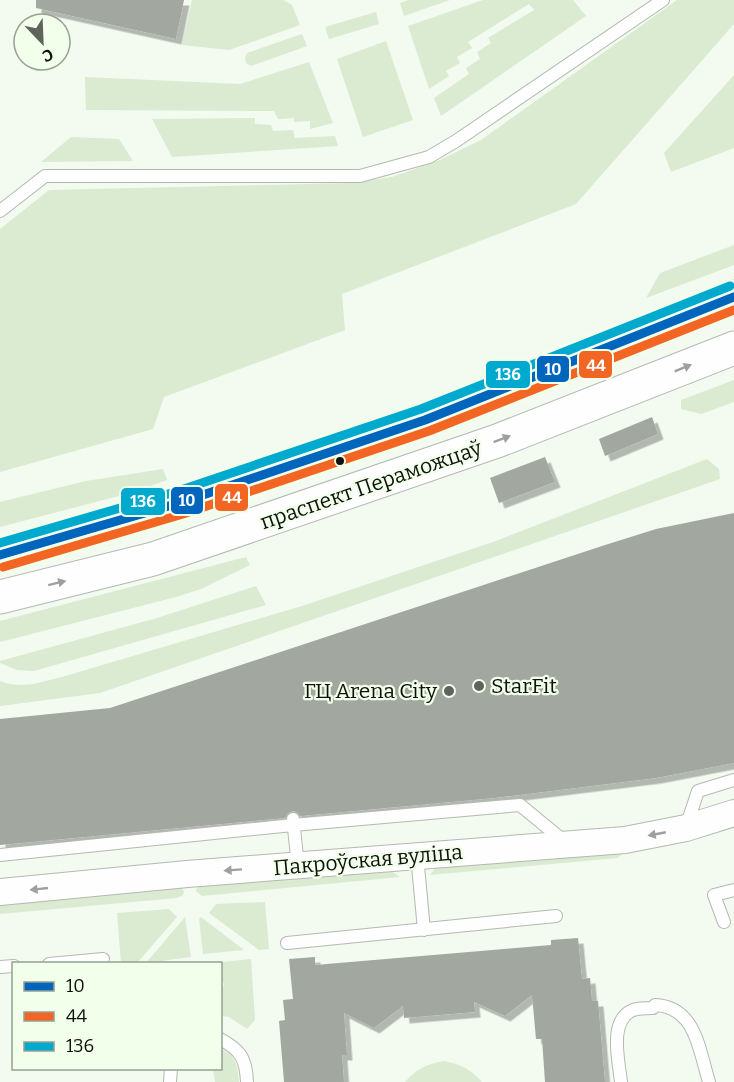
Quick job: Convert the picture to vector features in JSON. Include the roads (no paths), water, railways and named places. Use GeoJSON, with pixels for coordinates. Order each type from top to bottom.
{"type":"FeatureCollection","features":[{"type":"Feature","properties":{"kind":"main road"},"geometry":{"type":"LineString","coordinates":[[0,555],[179,503],[425,420],[734,297]]}},
{"type":"Feature","properties":{"kind":"main road","name":"праспект Пераможцаў"},"geometry":{"type":"LineString","coordinates":[[0,597],[164,556],[497,441],[734,348]]}},
{"type":"Feature","properties":{"kind":"street","name":"Пакроўская вуліца"},"geometry":{"type":"LineString","coordinates":[[0,892],[187,874],[625,840],[686,828],[734,813]]}},
{"type":"Feature","properties":{"kind":"lane"},"geometry":{"type":"LineString","coordinates":[[0,211],[45,176],[360,176],[429,157],[663,0]]}},
{"type":"Feature","properties":{"kind":"lane"},"geometry":{"type":"LineString","coordinates":[[686,828],[698,791],[734,780]]}},
{"type":"Feature","properties":{"kind":"lane"},"geometry":{"type":"LineString","coordinates":[[0,855],[293,821],[520,805],[567,844]]}},
{"type":"Feature","properties":{"kind":"lane"},"geometry":{"type":"LineString","coordinates":[[293,821],[298,866]]}},
{"type":"Feature","properties":{"kind":"lane"},"geometry":{"type":"LineString","coordinates":[[417,855],[424,930]]}},
{"type":"Feature","properties":{"kind":"lane"},"geometry":{"type":"LineString","coordinates":[[724,922],[714,895],[734,890]]}},
{"type":"Feature","properties":{"kind":"lane"},"geometry":{"type":"LineString","coordinates":[[287,943],[556,916]]}},
{"type":"Feature","properties":{"kind":"lane"},"geometry":{"type":"LineString","coordinates":[[62,962],[103,959]]}},
{"type":"Feature","properties":{"kind":"lane"},"geometry":{"type":"LineString","coordinates":[[621,1082],[618,1028],[624,1017],[633,1010],[653,1008],[655,1005],[668,1006],[681,1013],[692,1025],[709,1082]]}},
{"type":"Feature","properties":{"kind":"lane"},"geometry":{"type":"LineString","coordinates":[[222,1039],[238,1051],[246,1065],[247,1082]]}},
{"type":"Feature","properties":{"kind":"place","name":"StarFit"},"geometry":{"type":"Point","coordinates":[479,686]}},
{"type":"Feature","properties":{"kind":"place","name":"ГЦ Arena City"},"geometry":{"type":"Point","coordinates":[449,691]}}]}
